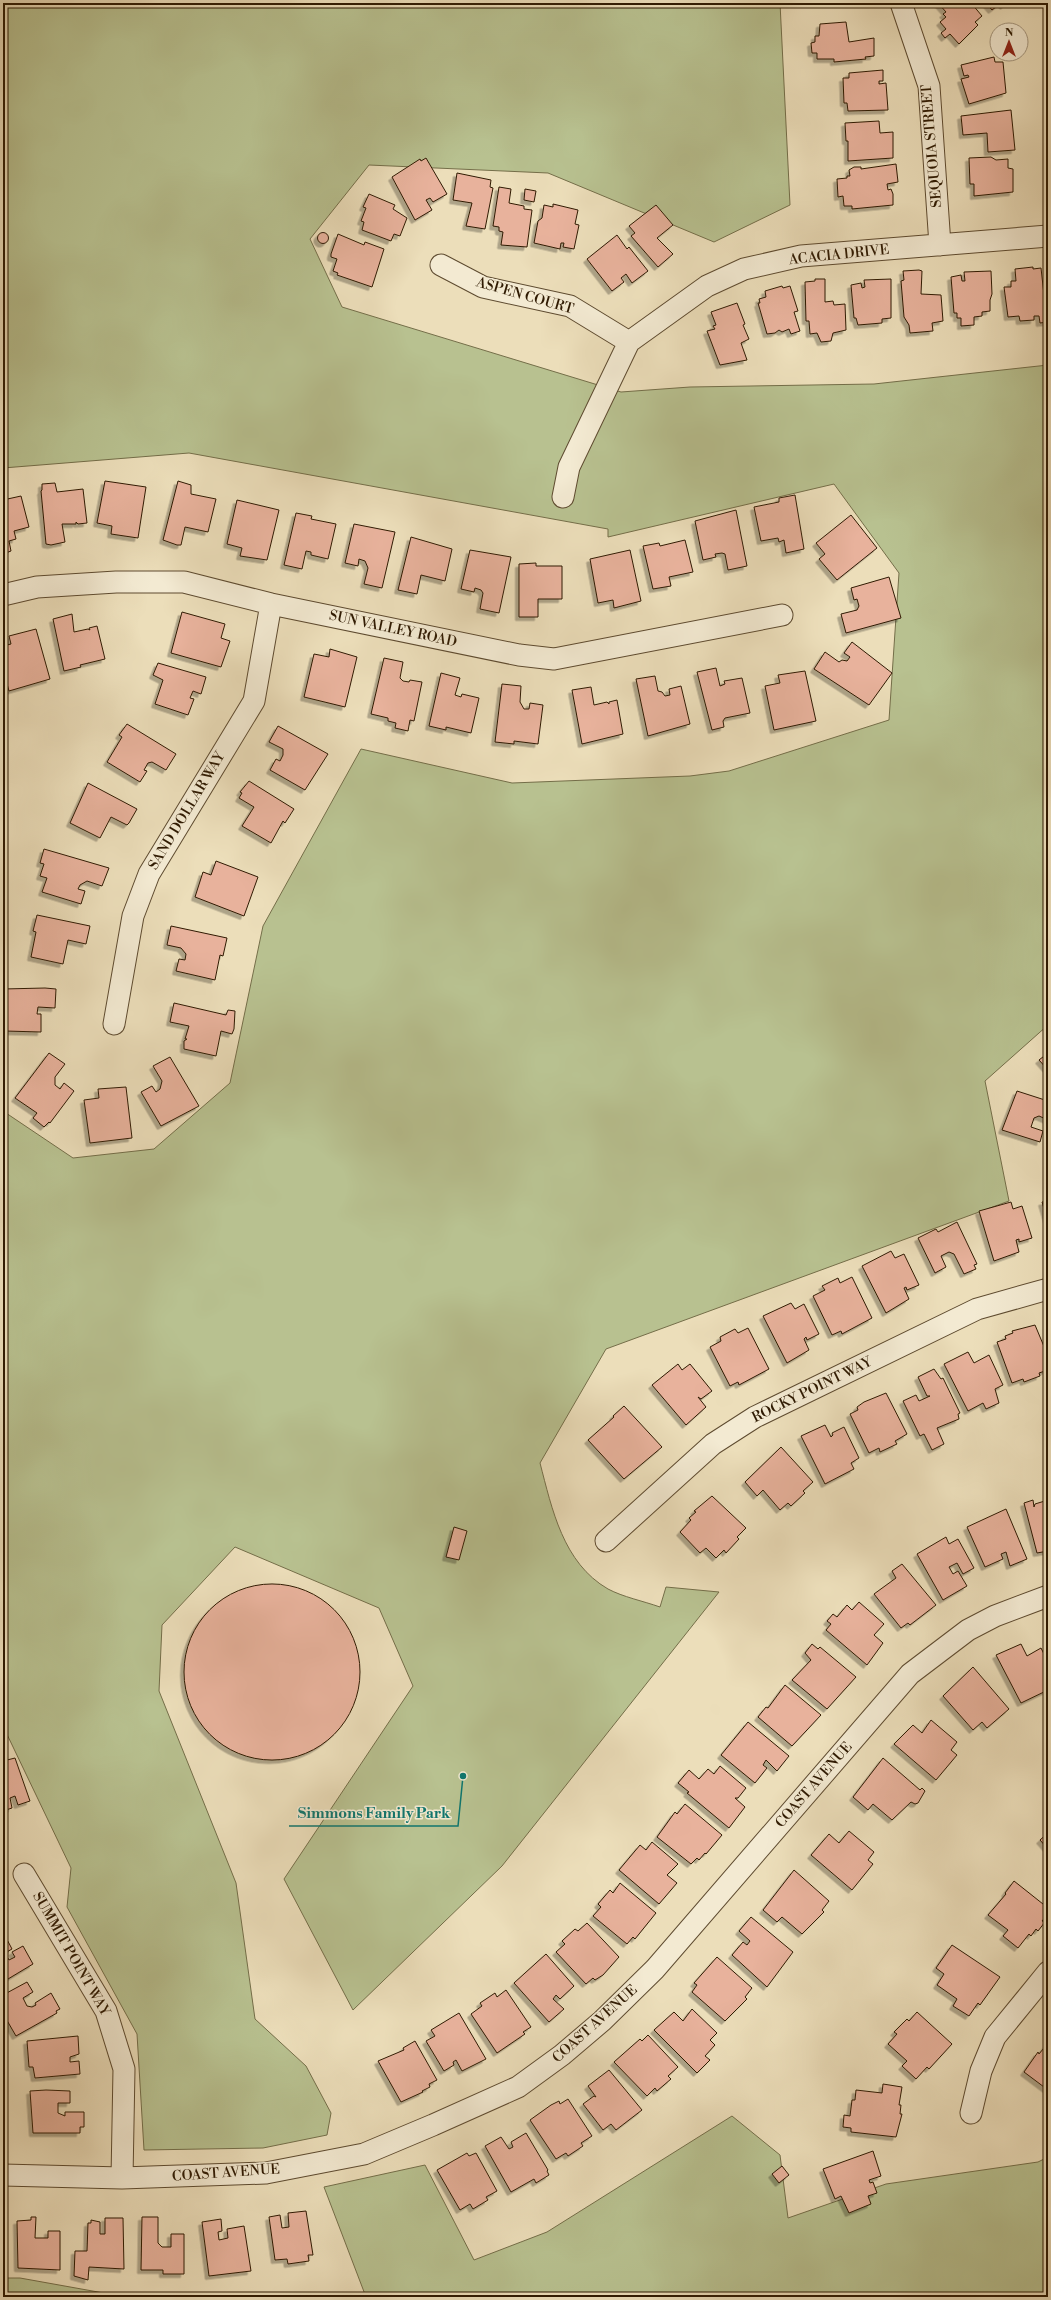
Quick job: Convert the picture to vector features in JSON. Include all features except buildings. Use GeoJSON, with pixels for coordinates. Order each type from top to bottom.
{"type":"FeatureCollection","features":[{"type":"Feature","properties":{"kind":"street","name":"SEQUOIA STREET"},"geometry":{"type":"LineString","coordinates":[[901,3],[929,86],[940,245]]}},
{"type":"Feature","properties":{"kind":"street","name":"ACACIA DRIVE"},"geometry":{"type":"LineString","coordinates":[[563,497],[569,466],[629,342],[707,286],[744,269],[801,256],[1048,236]]}},
{"type":"Feature","properties":{"kind":"street","name":"ASPEN COURT"},"geometry":{"type":"LineString","coordinates":[[441,265],[483,287],[570,306],[629,342]]}},
{"type":"Feature","properties":{"kind":"street","name":"SUN VALLEY ROAD"},"geometry":{"type":"LineString","coordinates":[[3,595],[37,587],[116,582],[184,582],[271,604],[519,655],[554,659],[782,615]]}},
{"type":"Feature","properties":{"kind":"street","name":"SAND DOLLAR WAY"},"geometry":{"type":"LineString","coordinates":[[114,1024],[133,916],[149,874],[254,701],[271,604]]}},
{"type":"Feature","properties":{"kind":"street","name":"ROCKY POINT WAY"},"geometry":{"type":"LineString","coordinates":[[606,1541],[713,1444],[755,1417],[977,1309],[1048,1289]]}},
{"type":"Feature","properties":{"kind":"street","name":"COAST AVENUE"},"geometry":{"type":"LineString","coordinates":[[3,2175],[122,2178],[266,2173],[364,2154],[518,2087],[562,2055],[602,2021],[655,1969],[910,1674],[968,1630],[995,1616],[1048,1596]]}},
{"type":"Feature","properties":{"kind":"street","name":"SUMMIT POINT WAY"},"geometry":{"type":"LineString","coordinates":[[24,1874],[106,2011],[124,2069],[122,2178]]}},
{"type":"Feature","properties":{"kind":"street"},"geometry":{"type":"LineString","coordinates":[[971,2113],[981,2071],[995,2037],[1048,1972]]}},
{"type":"Feature","properties":{"kind":"green space"},"geometry":{"type":"Polygon","coordinates":[[[3,3],[780,3],[790,205],[714,242],[548,173],[369,165],[310,239],[342,307],[621,392],[690,387],[874,384],[1048,365],[1048,1025],[985,1081],[1009,1201],[606,1349],[540,1463],[549,1498],[562,1534],[580,1565],[593,1578],[608,1589],[620,1594],[660,1607],[666,1587],[719,1592],[502,1866],[353,2010],[284,1879],[413,1686],[379,1608],[235,1547],[162,1625],[159,1691],[236,1883],[255,2019],[306,2066],[331,2113],[327,2135],[263,2148],[144,2150],[137,2034],[67,1907],[71,1868],[3,1726],[3,1111],[73,1158],[154,1149],[230,1083],[263,926],[361,749],[512,783],[690,776],[729,771],[889,720],[899,573],[834,484],[608,537],[608,529],[189,453],[3,468],[3,3]]]}},
{"type":"Feature","properties":{"kind":"green space"},"geometry":{"type":"Polygon","coordinates":[[[732,2116],[780,2155],[788,2218],[886,2184],[1038,2162],[1048,2157],[1048,2297],[366,2297],[324,2187],[425,2165],[474,2260],[547,2232],[732,2116]]]}},
{"type":"Feature","properties":{"kind":"green space"},"geometry":{"type":"Polygon","coordinates":[[[3,2278],[20,2278],[126,2297],[3,2297],[3,2278]]]}},
{"type":"Feature","properties":{"kind":"place","name":"Simmons Family Park"},"geometry":{"type":"Point","coordinates":[463,1776]}}]}
